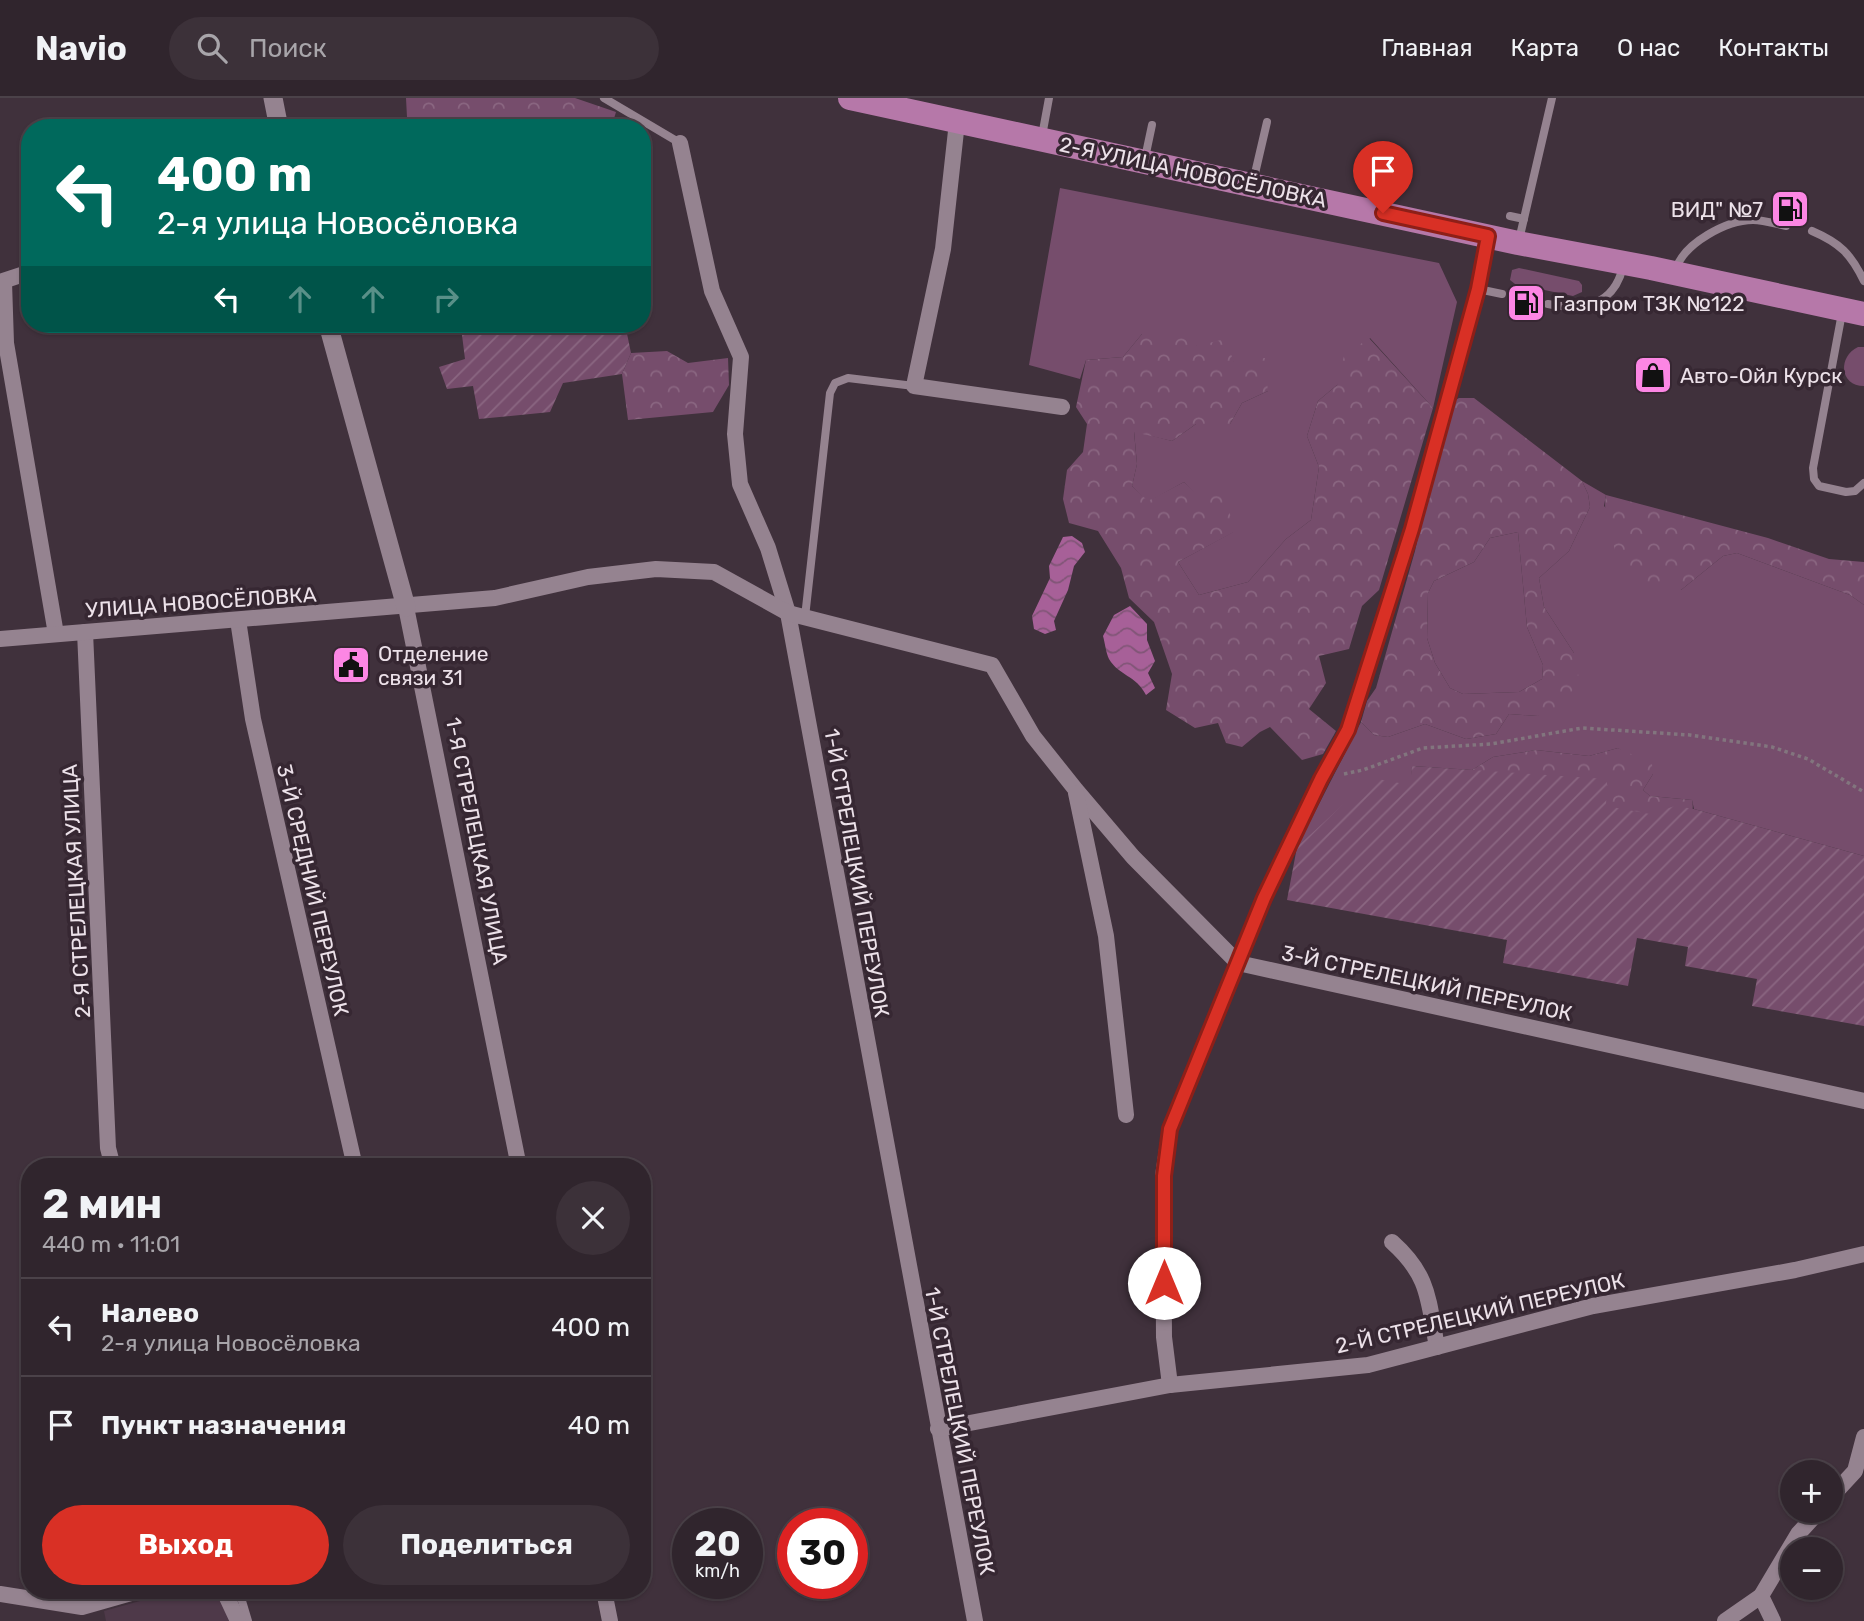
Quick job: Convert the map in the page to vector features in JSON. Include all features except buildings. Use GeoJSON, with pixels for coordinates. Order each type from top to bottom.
{"type":"FeatureCollection","features":[{"type":"Feature","properties":{"kind":"main road","name":"2-Я УЛИЦА НОВОСЁЛОВКА"},"geometry":{"type":"LineString","coordinates":[[850,98],[1489,233],[1521,231],[1624,263],[1853,312]]}},
{"type":"Feature","properties":{"kind":"street"},"geometry":{"type":"LineString","coordinates":[[273,98],[277,119]]}},
{"type":"Feature","properties":{"kind":"street"},"geometry":{"type":"LineString","coordinates":[[957,122],[943,248],[914,386],[1062,407]]}},
{"type":"Feature","properties":{"kind":"street","name":"1-Й СТРЕЛЕЦКИЙ ПЕРЕУЛОК"},"geometry":{"type":"LineString","coordinates":[[680,143],[712,291],[741,357],[735,434],[740,484],[768,548],[788,612],[975,1621]]}},
{"type":"Feature","properties":{"kind":"street"},"geometry":{"type":"LineString","coordinates":[[1170,1385],[1164,1337],[1164,1176],[1170,1129],[1264,898],[1321,779],[1348,730],[1412,529],[1478,289],[1489,233]]}},
{"type":"Feature","properties":{"kind":"street"},"geometry":{"type":"LineString","coordinates":[[21,275],[2,282],[6,343],[56,634]]}},
{"type":"Feature","properties":{"kind":"street","name":"1-Я СТРЕЛЕЦКАЯ УЛИЦА"},"geometry":{"type":"LineString","coordinates":[[330,333],[406,607],[517,1158]]}},
{"type":"Feature","properties":{"kind":"street","name":"УЛИЦА НОВОСЁЛОВКА"},"geometry":{"type":"LineString","coordinates":[[0,639],[495,598],[588,577],[656,569],[714,572],[788,612],[992,665],[1033,736],[1076,790]]}},
{"type":"Feature","properties":{"kind":"street","name":"3-Й СРЕДНИЙ ПЕРЕУЛОК"},"geometry":{"type":"LineString","coordinates":[[238,620],[253,719],[353,1158]]}},
{"type":"Feature","properties":{"kind":"street","name":"2-Я СТРЕЛЕЦКАЯ УЛИЦА"},"geometry":{"type":"LineString","coordinates":[[85,632],[110,1158]]}},
{"type":"Feature","properties":{"kind":"street"},"geometry":{"type":"LineString","coordinates":[[1076,790],[1133,858],[1238,963]]}},
{"type":"Feature","properties":{"kind":"street"},"geometry":{"type":"LineString","coordinates":[[1076,790],[1106,936],[1126,1115]]}},
{"type":"Feature","properties":{"kind":"street","name":"3-Й СТРЕЛЕЦКИЙ ПЕРЕУЛОК"},"geometry":{"type":"LineString","coordinates":[[1238,963],[1864,1101]]}},
{"type":"Feature","properties":{"kind":"street"},"geometry":{"type":"LineString","coordinates":[[1392,1242],[1411,1259],[1422,1277],[1437,1347]]}},
{"type":"Feature","properties":{"kind":"street","name":"2-Й СТРЕЛЕЦКИЙ ПЕРЕУЛОК"},"geometry":{"type":"LineString","coordinates":[[938,1429],[1170,1385],[1368,1365],[1593,1306],[1796,1270],[1864,1254]]}},
{"type":"Feature","properties":{"kind":"street"},"geometry":{"type":"LineString","coordinates":[[1843,1487],[1859,1473],[1864,1437]]}},
{"type":"Feature","properties":{"kind":"street"},"geometry":{"type":"LineString","coordinates":[[1725,1621],[1761,1596],[1798,1534],[1808,1523]]}},
{"type":"Feature","properties":{"kind":"street"},"geometry":{"type":"LineString","coordinates":[[0,1594],[21,1597]]}},
{"type":"Feature","properties":{"kind":"street"},"geometry":{"type":"LineString","coordinates":[[1761,1596],[1773,1621]]}},
{"type":"Feature","properties":{"kind":"street"},"geometry":{"type":"LineString","coordinates":[[32,1599],[82,1607],[110,1599]]}},
{"type":"Feature","properties":{"kind":"street"},"geometry":{"type":"LineString","coordinates":[[228,1599],[238,1621]]}},
{"type":"Feature","properties":{"kind":"street"},"geometry":{"type":"LineString","coordinates":[[606,1599],[610,1621]]}},
{"type":"Feature","properties":{"kind":"lane"},"geometry":{"type":"LineString","coordinates":[[604,98],[639,119]]}},
{"type":"Feature","properties":{"kind":"lane"},"geometry":{"type":"LineString","coordinates":[[1041,139],[1049,98]]}},
{"type":"Feature","properties":{"kind":"lane"},"geometry":{"type":"LineString","coordinates":[[1521,231],[1552,98]]}},
{"type":"Feature","properties":{"kind":"lane"},"geometry":{"type":"LineString","coordinates":[[1252,185],[1267,121]]}},
{"type":"Feature","properties":{"kind":"lane"},"geometry":{"type":"LineString","coordinates":[[1144,161],[1152,125]]}},
{"type":"Feature","properties":{"kind":"lane"},"geometry":{"type":"LineString","coordinates":[[651,126],[680,143]]}},
{"type":"Feature","properties":{"kind":"lane"},"geometry":{"type":"LineString","coordinates":[[1510,216],[1521,231]]}},
{"type":"Feature","properties":{"kind":"lane"},"geometry":{"type":"LineString","coordinates":[[1675,273],[1683,256],[1719,229],[1735,222],[1755,219],[1786,226]]}},
{"type":"Feature","properties":{"kind":"lane"},"geometry":{"type":"LineString","coordinates":[[1812,231],[1834,241],[1851,258],[1864,281]]}},
{"type":"Feature","properties":{"kind":"lane"},"geometry":{"type":"LineString","coordinates":[[1548,304],[1572,309],[1588,307],[1602,299],[1615,286],[1624,263]]}},
{"type":"Feature","properties":{"kind":"lane"},"geometry":{"type":"LineString","coordinates":[[1478,289],[1502,295]]}},
{"type":"Feature","properties":{"kind":"lane"},"geometry":{"type":"LineString","coordinates":[[1853,312],[1812,468],[1814,479],[1819,486],[1846,492],[1855,491],[1864,483]]}},
{"type":"Feature","properties":{"kind":"lane"},"geometry":{"type":"LineString","coordinates":[[805,617],[830,393],[835,383],[848,378],[914,386]]}},
{"type":"Feature","properties":{"kind":"lane"},"geometry":{"type":"LineString","coordinates":[[1761,1596],[1779,1621]]}},
{"type":"Feature","properties":{"kind":"lane"},"geometry":{"type":"LineString","coordinates":[[241,1599],[248,1621]]}},
{"type":"Feature","properties":{"kind":"path"},"geometry":{"type":"LineString","coordinates":[[1321,779],[1363,770],[1423,748],[1491,744],[1582,728],[1689,735],[1772,747],[1808,760],[1864,792]]}},
{"type":"Feature","properties":{"kind":"shaded area"},"geometry":{"type":"Polygon","coordinates":[[[147,1599],[223,1599],[235,1621],[106,1621],[104,1611],[147,1599]]]}},
{"type":"Feature","properties":{"kind":"green space"},"geometry":{"type":"Polygon","coordinates":[[[406,98],[575,98],[616,112],[614,119],[407,117],[406,98]]]}},
{"type":"Feature","properties":{"kind":"green space"},"geometry":{"type":"Polygon","coordinates":[[[1060,188],[1439,263],[1457,302],[1433,408],[1370,338],[1337,385],[1318,401],[1307,436],[1319,467],[1311,520],[1286,539],[1248,582],[1199,595],[1178,562],[1233,532],[1184,482],[1148,502],[1132,486],[1137,464],[1134,431],[1172,441],[1196,424],[1230,424],[1242,403],[1268,391],[1234,362],[1197,346],[1142,334],[1123,357],[1086,360],[1080,379],[1029,365],[1060,188]]]}},
{"type":"Feature","properties":{"kind":"green space"},"geometry":{"type":"Polygon","coordinates":[[[1519,268],[1579,281],[1582,292],[1573,296],[1515,284],[1510,280],[1512,270],[1519,268]]]}},
{"type":"Feature","properties":{"kind":"green space"},"geometry":{"type":"Polygon","coordinates":[[[1189,332],[1197,346],[1225,339],[1234,362],[1265,358],[1268,391],[1242,403],[1230,424],[1196,424],[1172,441],[1134,432],[1137,464],[1132,486],[1148,501],[1184,482],[1198,495],[1226,496],[1234,532],[1178,562],[1199,595],[1248,582],[1286,539],[1311,520],[1319,467],[1307,436],[1318,401],[1337,385],[1344,356],[1369,338],[1433,408],[1379,590],[1362,606],[1349,649],[1319,656],[1326,683],[1309,709],[1336,731],[1323,754],[1302,760],[1270,727],[1242,747],[1226,743],[1218,723],[1195,728],[1166,710],[1172,674],[1154,622],[1129,598],[1121,568],[1098,531],[1069,523],[1063,499],[1067,470],[1083,452],[1087,424],[1076,407],[1086,360],[1123,357],[1142,334],[1189,332]]]}},
{"type":"Feature","properties":{"kind":"green space"},"geometry":{"type":"Polygon","coordinates":[[[627,333],[631,353],[622,374],[563,383],[550,412],[479,419],[473,386],[447,389],[439,367],[465,359],[462,335],[627,333]]]}},
{"type":"Feature","properties":{"kind":"green space"},"geometry":{"type":"Polygon","coordinates":[[[1858,347],[1864,347],[1864,386],[1850,381],[1844,370],[1847,357],[1858,347]]]}},
{"type":"Feature","properties":{"kind":"green space"},"geometry":{"type":"Polygon","coordinates":[[[667,351],[688,363],[728,358],[729,385],[713,412],[628,420],[622,374],[631,353],[667,351]]]}},
{"type":"Feature","properties":{"kind":"green space"},"geometry":{"type":"Polygon","coordinates":[[[1459,398],[1474,398],[1582,481],[1590,507],[1569,551],[1539,578],[1544,607],[1574,653],[1579,679],[1564,705],[1538,716],[1509,714],[1496,734],[1466,739],[1425,724],[1388,737],[1374,735],[1361,722],[1367,701],[1376,688],[1415,551],[1447,405],[1459,398]],[[1518,532],[1490,538],[1474,562],[1434,581],[1428,593],[1427,638],[1435,663],[1450,688],[1463,694],[1519,692],[1542,679],[1543,665],[1527,627],[1518,532]]]}},
{"type":"Feature","properties":{"kind":"green space"},"geometry":{"type":"Polygon","coordinates":[[[1582,481],[1606,495],[1604,506],[1681,590],[1723,556],[1737,553],[1850,595],[1864,605],[1864,856],[1694,809],[1692,800],[1650,796],[1643,790],[1653,774],[1618,748],[1589,756],[1536,750],[1493,757],[1472,770],[1412,766],[1411,786],[1297,847],[1361,722],[1374,735],[1388,737],[1425,724],[1466,739],[1496,734],[1509,714],[1538,716],[1574,653],[1544,607],[1539,578],[1569,551],[1590,507],[1582,481]]]}},
{"type":"Feature","properties":{"kind":"green space"},"geometry":{"type":"Polygon","coordinates":[[[1606,495],[1768,538],[1829,559],[1864,562],[1864,605],[1850,595],[1737,553],[1723,556],[1681,590],[1641,585],[1626,576],[1616,555],[1606,517],[1606,495]]]}},
{"type":"Feature","properties":{"kind":"green space"},"geometry":{"type":"Polygon","coordinates":[[[1518,532],[1527,627],[1543,665],[1542,679],[1519,692],[1463,694],[1450,688],[1435,663],[1427,638],[1428,593],[1434,581],[1474,562],[1490,538],[1518,532]]]}},
{"type":"Feature","properties":{"kind":"green space"},"geometry":{"type":"Polygon","coordinates":[[[1618,748],[1652,764],[1653,774],[1643,790],[1650,796],[1692,800],[1690,818],[1678,832],[1472,770],[1493,757],[1536,750],[1589,756],[1618,748]]]}},
{"type":"Feature","properties":{"kind":"green space"},"geometry":{"type":"Polygon","coordinates":[[[1412,766],[1607,779],[1606,806],[1650,814],[1675,806],[1694,809],[1864,856],[1864,1026],[1752,1006],[1757,979],[1685,966],[1688,947],[1637,938],[1628,986],[1503,963],[1507,940],[1287,900],[1297,847],[1372,778],[1410,785],[1412,766]]]}},
{"type":"Feature","properties":{"kind":"water"},"geometry":{"type":"Polygon","coordinates":[[[1072,536],[1082,543],[1085,552],[1074,566],[1068,590],[1054,621],[1056,630],[1045,634],[1034,629],[1032,616],[1050,578],[1049,566],[1063,537],[1072,536]]]}},
{"type":"Feature","properties":{"kind":"water"},"geometry":{"type":"Polygon","coordinates":[[[1130,606],[1147,624],[1147,640],[1155,661],[1148,673],[1155,688],[1146,695],[1137,683],[1113,665],[1108,657],[1103,636],[1114,615],[1130,606]]]}},
{"type":"Feature","properties":{"kind":"place","name":"ВИД\" №7"},"geometry":{"type":"Point","coordinates":[1790,209]}},
{"type":"Feature","properties":{"kind":"place","name":"Газпром ТЗК №122"},"geometry":{"type":"Point","coordinates":[1526,303]}},
{"type":"Feature","properties":{"kind":"place","name":"Авто-Ойл Курск"},"geometry":{"type":"Point","coordinates":[1653,375]}},
{"type":"Feature","properties":{"kind":"place","name":"Отделение связи 31"},"geometry":{"type":"Point","coordinates":[351,665]}},
{"type":"Feature","properties":{"kind":"route"},"geometry":{"type":"LineString","coordinates":[[1164,1283],[1164,1176],[1170,1129],[1264,898],[1321,779],[1348,730],[1412,529],[1478,289],[1488,236],[1383,213]]}}]}
